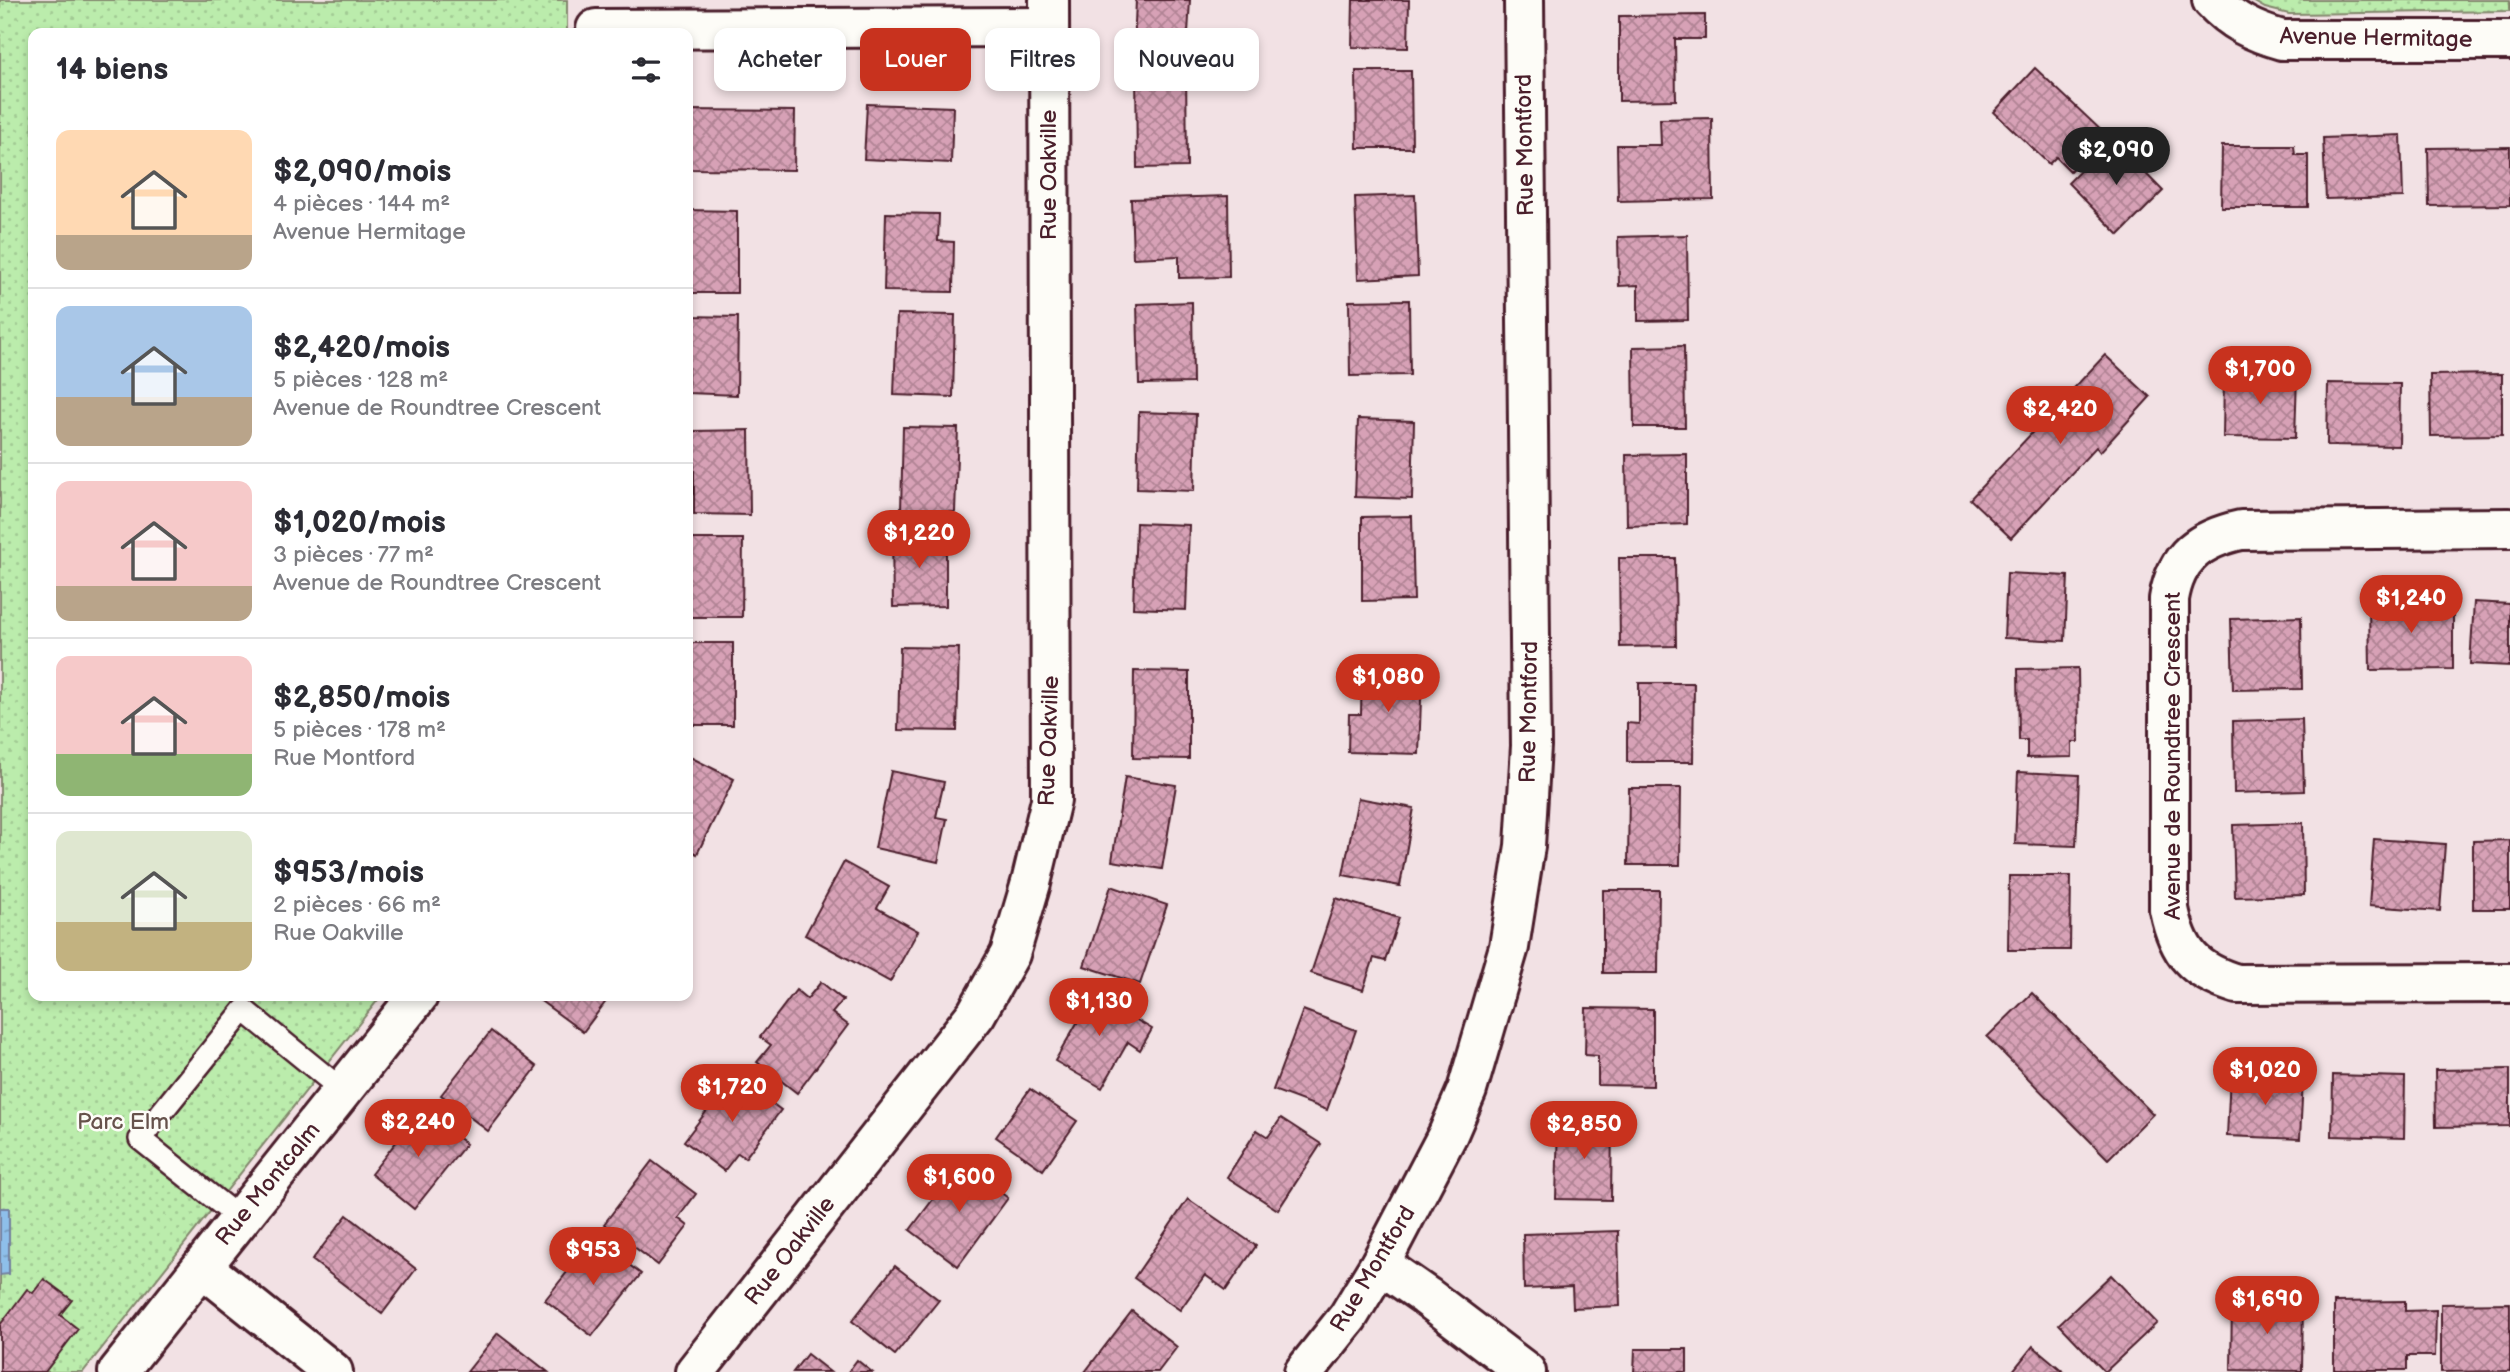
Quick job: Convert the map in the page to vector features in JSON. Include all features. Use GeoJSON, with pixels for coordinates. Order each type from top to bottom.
{"type":"FeatureCollection","features":[{"type":"Feature","properties":{"kind":"street","name":"Rue Montford"},"geometry":{"type":"LineString","coordinates":[[1304,1372],[1348,1317],[1380,1264],[1442,1146],[1467,1090],[1509,947],[1525,846],[1531,746],[1524,0]]}},
{"type":"Feature","properties":{"kind":"street","name":"Avenue Hermitage"},"geometry":{"type":"LineString","coordinates":[[2212,0],[2225,14],[2252,31],[2282,40],[2510,40]]}},
{"type":"Feature","properties":{"kind":"street"},"geometry":{"type":"LineString","coordinates":[[596,21],[1049,13]]}},
{"type":"Feature","properties":{"kind":"street","name":"Rue Oakville"},"geometry":{"type":"LineString","coordinates":[[695,1372],[976,1014],[1010,954],[1031,883],[1051,800],[1049,13]]}},
{"type":"Feature","properties":{"kind":"street","name":"Avenue de Roundtree Crescent"},"geometry":{"type":"LineString","coordinates":[[2510,528],[2241,530],[2216,536],[2190,554],[2172,580],[2169,599],[2169,909],[2175,935],[2189,958],[2214,976],[2237,984],[2510,983]]}},
{"type":"Feature","properties":{"kind":"street","name":"Rue Montcalm"},"geometry":{"type":"LineString","coordinates":[[118,1372],[414,1001]]}},
{"type":"Feature","properties":{"kind":"street"},"geometry":{"type":"LineString","coordinates":[[1380,1264],[1526,1372]]}},
{"type":"Feature","properties":{"kind":"street"},"geometry":{"type":"LineString","coordinates":[[201,1266],[333,1372]]}},
{"type":"Feature","properties":{"kind":"lane"},"geometry":{"type":"LineString","coordinates":[[240,1219],[140,1139],[244,1010],[342,1090]]}},
{"type":"Feature","properties":{"kind":"green space","name":"Parc Elm"},"geometry":{"type":"Polygon","coordinates":[[[0,0],[567,0],[567,28],[28,28],[28,1001],[377,1001],[83,1372],[0,1372],[0,0]]]}},
{"type":"Feature","properties":{"kind":"green space"},"geometry":{"type":"Polygon","coordinates":[[[2251,0],[2510,0],[2510,11],[2289,14],[2265,8],[2251,0]]]}},
{"type":"Feature","properties":{"kind":"water"},"geometry":{"type":"Polygon","coordinates":[[[0,1208],[9,1208],[9,1274],[0,1275],[0,1208]]]}},
{"type":"Feature","properties":{"kind":"building"},"geometry":{"type":"Polygon","coordinates":[[[1136,0],[1190,0],[1188,28],[1135,28],[1136,0]]]}},
{"type":"Feature","properties":{"kind":"building"},"geometry":{"type":"Polygon","coordinates":[[[1353,0],[1409,0],[1408,48],[1352,47],[1353,0]]]}},
{"type":"Feature","properties":{"kind":"building"},"geometry":{"type":"Polygon","coordinates":[[[1705,15],[1705,39],[1675,39],[1676,100],[1619,101],[1619,16],[1705,15]]]}},
{"type":"Feature","properties":{"kind":"building"},"geometry":{"type":"Polygon","coordinates":[[[2035,68],[2105,134],[2070,171],[2056,157],[2049,164],[1994,112],[2035,68]]]}},
{"type":"Feature","properties":{"kind":"building"},"geometry":{"type":"Polygon","coordinates":[[[1356,71],[1411,71],[1412,148],[1357,148],[1356,71]]]}},
{"type":"Feature","properties":{"kind":"building"},"geometry":{"type":"Polygon","coordinates":[[[1136,91],[1186,91],[1187,167],[1137,168],[1136,91]]]}},
{"type":"Feature","properties":{"kind":"building"},"geometry":{"type":"Polygon","coordinates":[[[867,104],[953,107],[951,163],[864,159],[867,104]]]}},
{"type":"Feature","properties":{"kind":"building"},"geometry":{"type":"Polygon","coordinates":[[[693,110],[795,111],[794,170],[693,169],[693,110]]]}},
{"type":"Feature","properties":{"kind":"building"},"geometry":{"type":"Polygon","coordinates":[[[1712,118],[1713,199],[1618,201],[1617,145],[1661,145],[1660,119],[1712,118]]]}},
{"type":"Feature","properties":{"kind":"building"},"geometry":{"type":"Polygon","coordinates":[[[2401,135],[2403,197],[2326,199],[2323,138],[2401,135]]]}},
{"type":"Feature","properties":{"kind":"building"},"geometry":{"type":"Polygon","coordinates":[[[2112,139],[2163,191],[2119,235],[2068,183],[2112,139]]]}},
{"type":"Feature","properties":{"kind":"building"},"geometry":{"type":"Polygon","coordinates":[[[2222,146],[2294,146],[2295,155],[2308,155],[2308,207],[2221,207],[2222,146]]]}},
{"type":"Feature","properties":{"kind":"building"},"geometry":{"type":"Polygon","coordinates":[[[2510,147],[2510,205],[2429,206],[2428,148],[2510,147]]]}},
{"type":"Feature","properties":{"kind":"building"},"geometry":{"type":"Polygon","coordinates":[[[1415,195],[1418,276],[1358,279],[1355,197],[1415,195]]]}},
{"type":"Feature","properties":{"kind":"building"},"geometry":{"type":"Polygon","coordinates":[[[1228,196],[1229,277],[1179,278],[1179,256],[1133,258],[1131,199],[1228,196]]]}},
{"type":"Feature","properties":{"kind":"building"},"geometry":{"type":"Polygon","coordinates":[[[693,210],[737,211],[737,293],[693,293],[693,210]]]}},
{"type":"Feature","properties":{"kind":"building"},"geometry":{"type":"Polygon","coordinates":[[[886,213],[939,214],[938,241],[954,242],[953,292],[884,291],[886,213]]]}},
{"type":"Feature","properties":{"kind":"building"},"geometry":{"type":"Polygon","coordinates":[[[1687,235],[1688,320],[1638,321],[1638,285],[1619,286],[1618,237],[1687,235]]]}},
{"type":"Feature","properties":{"kind":"building"},"geometry":{"type":"Polygon","coordinates":[[[1409,300],[1410,375],[1350,376],[1349,301],[1409,300]]]}},
{"type":"Feature","properties":{"kind":"building"},"geometry":{"type":"Polygon","coordinates":[[[1192,302],[1193,383],[1139,384],[1137,304],[1192,302]]]}},
{"type":"Feature","properties":{"kind":"building"},"geometry":{"type":"Polygon","coordinates":[[[897,314],[955,315],[953,397],[894,395],[897,314]]]}},
{"type":"Feature","properties":{"kind":"building"},"geometry":{"type":"Polygon","coordinates":[[[693,316],[738,317],[737,395],[693,393],[693,316]]]}},
{"type":"Feature","properties":{"kind":"building"},"geometry":{"type":"Polygon","coordinates":[[[1684,346],[1685,427],[1634,427],[1633,347],[1684,346]]]}},
{"type":"Feature","properties":{"kind":"building"},"geometry":{"type":"Polygon","coordinates":[[[2105,355],[2150,397],[2100,452],[2096,447],[2011,538],[1970,499],[2105,355]]]}},
{"type":"Feature","properties":{"kind":"building"},"geometry":{"type":"Polygon","coordinates":[[[2502,374],[2502,435],[2431,436],[2430,375],[2502,374]]]}},
{"type":"Feature","properties":{"kind":"building"},"geometry":{"type":"Polygon","coordinates":[[[2224,375],[2297,376],[2295,438],[2223,437],[2224,375]]]}},
{"type":"Feature","properties":{"kind":"building"},"geometry":{"type":"Polygon","coordinates":[[[2328,383],[2400,384],[2399,446],[2327,445],[2328,383]]]}},
{"type":"Feature","properties":{"kind":"building"},"geometry":{"type":"Polygon","coordinates":[[[1139,412],[1196,414],[1194,491],[1137,489],[1139,412]]]}},
{"type":"Feature","properties":{"kind":"building"},"geometry":{"type":"Polygon","coordinates":[[[1358,419],[1414,421],[1412,499],[1355,497],[1358,419]]]}},
{"type":"Feature","properties":{"kind":"building"},"geometry":{"type":"Polygon","coordinates":[[[903,427],[958,428],[955,512],[901,511],[903,427]]]}},
{"type":"Feature","properties":{"kind":"building"},"geometry":{"type":"Polygon","coordinates":[[[749,430],[750,515],[694,514],[694,431],[749,430]]]}},
{"type":"Feature","properties":{"kind":"building"},"geometry":{"type":"Polygon","coordinates":[[[1687,454],[1687,524],[1627,526],[1626,455],[1687,454]]]}},
{"type":"Feature","properties":{"kind":"building"},"geometry":{"type":"Polygon","coordinates":[[[1412,516],[1414,600],[1362,601],[1362,517],[1412,516]]]}},
{"type":"Feature","properties":{"kind":"building"},"geometry":{"type":"Polygon","coordinates":[[[1136,523],[1189,525],[1186,610],[1133,608],[1136,523]]]}},
{"type":"Feature","properties":{"kind":"building"},"geometry":{"type":"Polygon","coordinates":[[[946,533],[946,606],[893,607],[892,534],[946,533]]]}},
{"type":"Feature","properties":{"kind":"building"},"geometry":{"type":"Polygon","coordinates":[[[693,539],[743,539],[742,617],[693,617],[693,539]]]}},
{"type":"Feature","properties":{"kind":"building"},"geometry":{"type":"Polygon","coordinates":[[[1619,558],[1675,558],[1676,646],[1620,647],[1619,558]]]}},
{"type":"Feature","properties":{"kind":"building"},"geometry":{"type":"Polygon","coordinates":[[[2007,573],[2068,576],[2065,641],[2004,638],[2007,573]]]}},
{"type":"Feature","properties":{"kind":"building"},"geometry":{"type":"Polygon","coordinates":[[[2453,601],[2453,669],[2370,670],[2369,602],[2453,601]]]}},
{"type":"Feature","properties":{"kind":"building"},"geometry":{"type":"Polygon","coordinates":[[[2474,602],[2510,604],[2510,666],[2470,664],[2474,602]]]}},
{"type":"Feature","properties":{"kind":"building"},"geometry":{"type":"Polygon","coordinates":[[[2301,617],[2302,689],[2233,690],[2231,619],[2301,617]]]}},
{"type":"Feature","properties":{"kind":"building"},"geometry":{"type":"Polygon","coordinates":[[[693,643],[733,643],[733,725],[693,725],[693,643]]]}},
{"type":"Feature","properties":{"kind":"building"},"geometry":{"type":"Polygon","coordinates":[[[900,647],[959,648],[957,731],[898,730],[900,647]]]}},
{"type":"Feature","properties":{"kind":"building"},"geometry":{"type":"Polygon","coordinates":[[[2078,668],[2079,742],[2072,742],[2072,757],[2027,758],[2027,740],[2019,740],[2018,669],[2078,668]]]}},
{"type":"Feature","properties":{"kind":"building"},"geometry":{"type":"Polygon","coordinates":[[[1362,670],[1422,672],[1419,754],[1348,752],[1349,714],[1361,714],[1362,670]]]}},
{"type":"Feature","properties":{"kind":"building"},"geometry":{"type":"Polygon","coordinates":[[[1134,671],[1189,672],[1189,759],[1133,758],[1134,671]]]}},
{"type":"Feature","properties":{"kind":"building"},"geometry":{"type":"Polygon","coordinates":[[[1639,683],[1694,683],[1693,762],[1627,762],[1627,723],[1639,724],[1639,683]]]}},
{"type":"Feature","properties":{"kind":"building"},"geometry":{"type":"Polygon","coordinates":[[[2302,719],[2304,791],[2234,793],[2233,721],[2302,719]]]}},
{"type":"Feature","properties":{"kind":"building"},"geometry":{"type":"Polygon","coordinates":[[[693,758],[734,779],[697,854],[693,852],[693,758]]]}},
{"type":"Feature","properties":{"kind":"building"},"geometry":{"type":"Polygon","coordinates":[[[891,771],[944,782],[936,817],[947,819],[938,862],[875,848],[891,771]]]}},
{"type":"Feature","properties":{"kind":"building"},"geometry":{"type":"Polygon","coordinates":[[[2018,772],[2079,775],[2076,846],[2015,844],[2018,772]]]}},
{"type":"Feature","properties":{"kind":"building"},"geometry":{"type":"Polygon","coordinates":[[[1125,777],[1176,785],[1162,869],[1112,861],[1125,777]]]}},
{"type":"Feature","properties":{"kind":"building"},"geometry":{"type":"Polygon","coordinates":[[[1629,788],[1681,788],[1680,865],[1628,865],[1629,788]]]}},
{"type":"Feature","properties":{"kind":"building"},"geometry":{"type":"Polygon","coordinates":[[[1358,798],[1414,808],[1400,886],[1343,875],[1358,798]]]}},
{"type":"Feature","properties":{"kind":"building"},"geometry":{"type":"Polygon","coordinates":[[[2303,823],[2304,895],[2235,897],[2233,825],[2303,823]]]}},
{"type":"Feature","properties":{"kind":"building"},"geometry":{"type":"Polygon","coordinates":[[[2374,839],[2445,844],[2440,911],[2369,906],[2374,839]]]}},
{"type":"Feature","properties":{"kind":"building"},"geometry":{"type":"Polygon","coordinates":[[[2510,840],[2510,909],[2473,909],[2473,841],[2510,840]]]}},
{"type":"Feature","properties":{"kind":"building"},"geometry":{"type":"Polygon","coordinates":[[[844,862],[889,887],[877,908],[918,931],[890,982],[805,935],[844,862]]]}},
{"type":"Feature","properties":{"kind":"building"},"geometry":{"type":"Polygon","coordinates":[[[2009,876],[2071,876],[2070,950],[2008,950],[2009,876]]]}},
{"type":"Feature","properties":{"kind":"building"},"geometry":{"type":"Polygon","coordinates":[[[1111,886],[1167,905],[1140,984],[1084,966],[1111,886]]]}},
{"type":"Feature","properties":{"kind":"building"},"geometry":{"type":"Polygon","coordinates":[[[1603,890],[1659,890],[1658,973],[1603,973],[1603,890]]]}},
{"type":"Feature","properties":{"kind":"building"},"geometry":{"type":"Polygon","coordinates":[[[1336,898],[1399,918],[1385,961],[1374,958],[1363,990],[1311,973],[1336,898]]]}},
{"type":"Feature","properties":{"kind":"building"},"geometry":{"type":"Polygon","coordinates":[[[821,982],[843,1000],[832,1013],[848,1025],[797,1093],[757,1062],[771,1045],[760,1037],[796,990],[807,999],[821,982]]]}},
{"type":"Feature","properties":{"kind":"building"},"geometry":{"type":"Polygon","coordinates":[[[1079,986],[1152,1029],[1140,1050],[1128,1042],[1102,1088],[1055,1061],[1081,1016],[1067,1008],[1079,986]]]}},
{"type":"Feature","properties":{"kind":"building"},"geometry":{"type":"Polygon","coordinates":[[[2032,993],[2153,1114],[2108,1159],[1987,1037],[2032,993]]]}},
{"type":"Feature","properties":{"kind":"building"},"geometry":{"type":"Polygon","coordinates":[[[541,1001],[606,1001],[583,1032],[541,1001]]]}},
{"type":"Feature","properties":{"kind":"building"},"geometry":{"type":"Polygon","coordinates":[[[1586,1008],[1653,1009],[1653,1086],[1598,1085],[1598,1056],[1585,1055],[1586,1008]]]}},
{"type":"Feature","properties":{"kind":"building"},"geometry":{"type":"Polygon","coordinates":[[[1303,1010],[1356,1030],[1327,1110],[1273,1090],[1303,1010]]]}},
{"type":"Feature","properties":{"kind":"building"},"geometry":{"type":"Polygon","coordinates":[[[491,1031],[537,1067],[488,1131],[441,1095],[491,1031]]]}},
{"type":"Feature","properties":{"kind":"building"},"geometry":{"type":"Polygon","coordinates":[[[2510,1069],[2510,1126],[2436,1127],[2435,1070],[2510,1069]]]}},
{"type":"Feature","properties":{"kind":"building"},"geometry":{"type":"Polygon","coordinates":[[[734,1075],[781,1110],[745,1158],[738,1153],[724,1171],[684,1141],[734,1075]]]}},
{"type":"Feature","properties":{"kind":"building"},"geometry":{"type":"Polygon","coordinates":[[[2230,1075],[2303,1079],[2300,1139],[2227,1136],[2230,1075]]]}},
{"type":"Feature","properties":{"kind":"building"},"geometry":{"type":"Polygon","coordinates":[[[2333,1075],[2405,1077],[2404,1138],[2332,1136],[2333,1075]]]}},
{"type":"Feature","properties":{"kind":"building"},"geometry":{"type":"Polygon","coordinates":[[[1030,1089],[1077,1121],[1043,1170],[996,1137],[1030,1089]]]}},
{"type":"Feature","properties":{"kind":"building"},"geometry":{"type":"Polygon","coordinates":[[[422,1109],[466,1144],[414,1209],[371,1174],[422,1109]]]}},
{"type":"Feature","properties":{"kind":"building"},"geometry":{"type":"Polygon","coordinates":[[[1281,1118],[1321,1144],[1278,1210],[1227,1177],[1257,1130],[1268,1137],[1281,1118]]]}},
{"type":"Feature","properties":{"kind":"building"},"geometry":{"type":"Polygon","coordinates":[[[1558,1122],[1612,1122],[1611,1200],[1556,1199],[1558,1122]]]}},
{"type":"Feature","properties":{"kind":"building"},"geometry":{"type":"Polygon","coordinates":[[[652,1161],[696,1194],[678,1218],[688,1226],[658,1265],[604,1224],[652,1161]]]}},
{"type":"Feature","properties":{"kind":"building"},"geometry":{"type":"Polygon","coordinates":[[[961,1162],[1008,1198],[958,1266],[910,1230],[961,1162]]]}},
{"type":"Feature","properties":{"kind":"building"},"geometry":{"type":"Polygon","coordinates":[[[1188,1199],[1256,1246],[1226,1290],[1205,1275],[1180,1310],[1134,1278],[1188,1199]]]}},
{"type":"Feature","properties":{"kind":"building"},"geometry":{"type":"Polygon","coordinates":[[[347,1215],[416,1269],[382,1314],[312,1260],[347,1215]]]}},
{"type":"Feature","properties":{"kind":"building"},"geometry":{"type":"Polygon","coordinates":[[[1618,1231],[1620,1306],[1573,1308],[1572,1287],[1524,1289],[1523,1234],[1618,1231]]]}},
{"type":"Feature","properties":{"kind":"building"},"geometry":{"type":"Polygon","coordinates":[[[594,1238],[641,1274],[592,1336],[545,1300],[594,1238]]]}},
{"type":"Feature","properties":{"kind":"building"},"geometry":{"type":"Polygon","coordinates":[[[895,1266],[939,1300],[895,1355],[852,1321],[895,1266]]]}},
{"type":"Feature","properties":{"kind":"building"},"geometry":{"type":"Polygon","coordinates":[[[2111,1275],[2157,1323],[2105,1372],[2059,1324],[2111,1275]]]}},
{"type":"Feature","properties":{"kind":"building"},"geometry":{"type":"Polygon","coordinates":[[[44,1279],[72,1300],[60,1315],[78,1329],[45,1372],[0,1372],[0,1325],[27,1289],[33,1293],[44,1279]]]}},
{"type":"Feature","properties":{"kind":"building"},"geometry":{"type":"Polygon","coordinates":[[[2232,1301],[2303,1302],[2302,1371],[2231,1370],[2232,1301]]]}},
{"type":"Feature","properties":{"kind":"building"},"geometry":{"type":"Polygon","coordinates":[[[2405,1301],[2405,1311],[2436,1310],[2435,1356],[2407,1356],[2407,1370],[2334,1370],[2334,1302],[2405,1301]]]}},
{"type":"Feature","properties":{"kind":"building"},"geometry":{"type":"Polygon","coordinates":[[[2510,1303],[2510,1371],[2441,1372],[2441,1304],[2510,1303]]]}},
{"type":"Feature","properties":{"kind":"building"},"geometry":{"type":"Polygon","coordinates":[[[1132,1311],[1177,1347],[1158,1372],[1085,1372],[1132,1311]]]}},
{"type":"Feature","properties":{"kind":"building"},"geometry":{"type":"Polygon","coordinates":[[[498,1333],[548,1372],[467,1372],[498,1333]]]}},
{"type":"Feature","properties":{"kind":"building"},"geometry":{"type":"Polygon","coordinates":[[[2033,1346],[2064,1372],[2012,1372],[2033,1346]]]}},
{"type":"Feature","properties":{"kind":"building"},"geometry":{"type":"Polygon","coordinates":[[[1635,1349],[1687,1349],[1687,1372],[1634,1372],[1635,1349]]]}},
{"type":"Feature","properties":{"kind":"building"},"geometry":{"type":"Polygon","coordinates":[[[807,1354],[830,1372],[793,1372],[807,1354]]]}},
{"type":"Feature","properties":{"kind":"building"},"geometry":{"type":"Polygon","coordinates":[[[857,1360],[872,1372],[848,1372],[857,1360]]]}}]}
